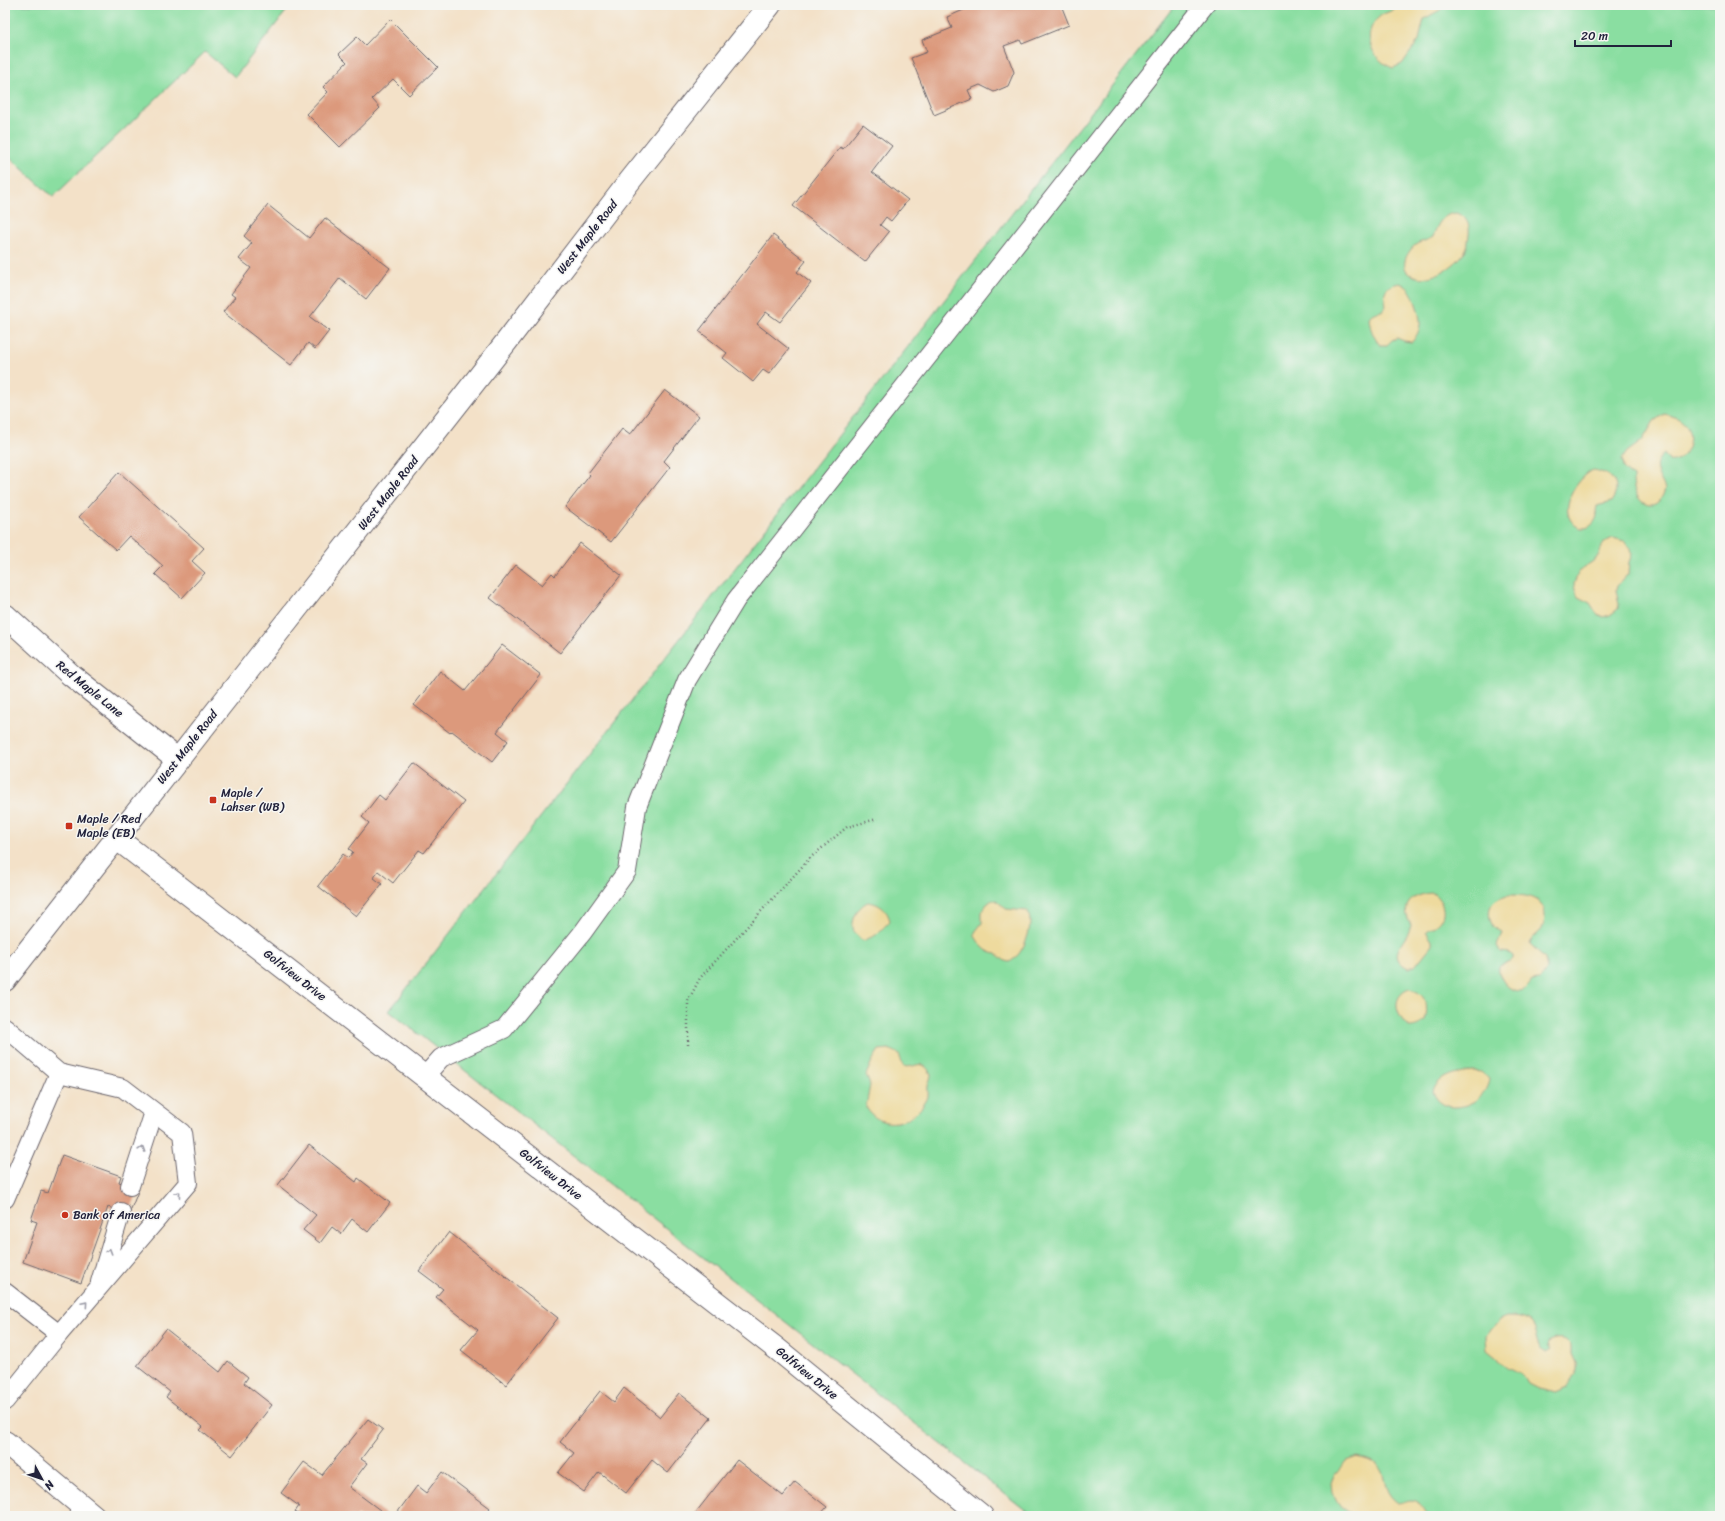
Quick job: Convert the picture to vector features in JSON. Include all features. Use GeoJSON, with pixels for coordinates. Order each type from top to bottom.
{"type":"FeatureCollection","features":[{"type":"Feature","properties":{"kind":"street","name":"West Maple Road"},"geometry":{"type":"LineString","coordinates":[[5,980],[770,5]]}},
{"type":"Feature","properties":{"kind":"street","name":"Red Maple Lane"},"geometry":{"type":"LineString","coordinates":[[5,615],[71,675],[177,760]]}},
{"type":"Feature","properties":{"kind":"street","name":"Golfview Drive"},"geometry":{"type":"LineString","coordinates":[[116,838],[777,1349],[982,1516]]}},
{"type":"Feature","properties":{"kind":"street"},"geometry":{"type":"LineString","coordinates":[[5,1442],[94,1516]]}},
{"type":"Feature","properties":{"kind":"lane"},"geometry":{"type":"LineString","coordinates":[[424,1076],[441,1058],[504,1029],[583,932],[627,871],[637,807],[687,680],[736,600],[1205,5]]}},
{"type":"Feature","properties":{"kind":"lane"},"geometry":{"type":"LineString","coordinates":[[5,1027],[59,1073],[123,1088],[182,1133],[188,1183],[59,1334],[5,1401]]}},
{"type":"Feature","properties":{"kind":"lane"},"geometry":{"type":"LineString","coordinates":[[5,1199],[59,1073]]}},
{"type":"Feature","properties":{"kind":"lane"},"geometry":{"type":"LineString","coordinates":[[130,1186],[154,1112]]}},
{"type":"Feature","properties":{"kind":"lane"},"geometry":{"type":"LineString","coordinates":[[98,1288],[121,1212]]}},
{"type":"Feature","properties":{"kind":"lane"},"geometry":{"type":"LineString","coordinates":[[5,1292],[59,1334]]}},
{"type":"Feature","properties":{"kind":"path"},"geometry":{"type":"LineString","coordinates":[[688,1045],[688,1001],[700,978],[810,858],[847,827],[877,819]]}},
{"type":"Feature","properties":{"kind":"green space"},"geometry":{"type":"Polygon","coordinates":[[[5,5],[291,5],[235,77],[205,52],[53,197],[5,153],[5,5]]]}},
{"type":"Feature","properties":{"kind":"green space"},"geometry":{"type":"Polygon","coordinates":[[[1175,5],[1720,5],[1720,1516],[1033,1516],[389,1011],[1175,5]]]}},
{"type":"Feature","properties":{"kind":"sand"},"geometry":{"type":"Polygon","coordinates":[[[1397,5],[1449,5],[1424,19],[1419,40],[1402,64],[1393,68],[1386,65],[1375,54],[1371,47],[1370,32],[1378,18],[1395,9],[1397,5]]]}},
{"type":"Feature","properties":{"kind":"sand"},"geometry":{"type":"Polygon","coordinates":[[[1456,213],[1467,221],[1469,227],[1467,246],[1464,253],[1453,265],[1439,273],[1424,278],[1411,275],[1405,268],[1406,259],[1410,250],[1416,244],[1433,237],[1438,224],[1447,215],[1456,213]]]}},
{"type":"Feature","properties":{"kind":"sand"},"geometry":{"type":"Polygon","coordinates":[[[1400,283],[1409,289],[1416,304],[1420,319],[1418,332],[1412,342],[1397,338],[1392,340],[1387,345],[1380,345],[1372,332],[1369,318],[1372,314],[1385,308],[1385,291],[1392,285],[1400,283]]]}},
{"type":"Feature","properties":{"kind":"sand"},"geometry":{"type":"Polygon","coordinates":[[[1664,414],[1677,418],[1685,425],[1689,433],[1689,442],[1687,450],[1676,460],[1669,461],[1664,454],[1660,458],[1656,467],[1665,489],[1661,498],[1656,503],[1651,505],[1646,504],[1636,494],[1633,477],[1623,468],[1622,459],[1627,452],[1642,441],[1654,421],[1664,414]]]}},
{"type":"Feature","properties":{"kind":"sand"},"geometry":{"type":"Polygon","coordinates":[[[1593,470],[1606,474],[1610,477],[1616,485],[1616,490],[1611,502],[1597,506],[1597,516],[1595,521],[1589,527],[1581,528],[1570,519],[1568,506],[1577,484],[1582,478],[1593,470]]]}},
{"type":"Feature","properties":{"kind":"sand"},"geometry":{"type":"Polygon","coordinates":[[[1613,538],[1624,541],[1631,548],[1632,554],[1629,562],[1628,574],[1617,586],[1616,590],[1619,604],[1618,609],[1610,615],[1603,617],[1597,614],[1590,603],[1578,597],[1574,584],[1579,571],[1596,559],[1604,542],[1613,538]]]}},
{"type":"Feature","properties":{"kind":"sand"},"geometry":{"type":"Polygon","coordinates":[[[1433,893],[1442,904],[1442,916],[1435,926],[1426,931],[1432,941],[1432,945],[1415,966],[1408,968],[1401,963],[1397,953],[1411,925],[1406,912],[1407,906],[1414,898],[1433,893]]]}},
{"type":"Feature","properties":{"kind":"sand"},"geometry":{"type":"Polygon","coordinates":[[[1507,895],[1531,897],[1540,903],[1545,914],[1542,929],[1530,944],[1545,958],[1547,969],[1539,980],[1532,981],[1521,991],[1509,987],[1504,983],[1501,977],[1499,966],[1510,962],[1513,959],[1513,956],[1509,953],[1501,952],[1497,946],[1502,932],[1493,927],[1489,916],[1489,911],[1493,903],[1501,897],[1507,895]]]}},
{"type":"Feature","properties":{"kind":"sand"},"geometry":{"type":"Polygon","coordinates":[[[992,900],[996,900],[1006,909],[1027,911],[1029,916],[1030,923],[1027,939],[1019,954],[1009,962],[1005,961],[997,954],[987,950],[981,945],[975,936],[975,932],[982,923],[982,912],[986,905],[992,900]]]}},
{"type":"Feature","properties":{"kind":"sand"},"geometry":{"type":"Polygon","coordinates":[[[868,902],[876,904],[885,910],[890,921],[876,935],[863,941],[854,932],[853,923],[858,910],[868,902]]]}},
{"type":"Feature","properties":{"kind":"sand"},"geometry":{"type":"Polygon","coordinates":[[[1409,989],[1419,993],[1423,997],[1427,1011],[1425,1021],[1414,1027],[1409,1027],[1404,1023],[1397,1007],[1399,997],[1403,992],[1409,989]]]}},
{"type":"Feature","properties":{"kind":"sand"},"geometry":{"type":"Polygon","coordinates":[[[888,1049],[899,1055],[903,1066],[907,1067],[921,1065],[924,1066],[931,1074],[928,1086],[928,1097],[921,1109],[914,1115],[897,1122],[880,1120],[872,1115],[866,1107],[870,1085],[866,1075],[879,1050],[888,1049]]]}},
{"type":"Feature","properties":{"kind":"sand"},"geometry":{"type":"Polygon","coordinates":[[[1461,1072],[1481,1072],[1489,1079],[1481,1096],[1464,1106],[1455,1107],[1438,1101],[1433,1092],[1439,1082],[1444,1078],[1461,1072]]]}},
{"type":"Feature","properties":{"kind":"sand"},"geometry":{"type":"Polygon","coordinates":[[[1506,1317],[1518,1318],[1531,1325],[1538,1343],[1546,1353],[1551,1350],[1548,1346],[1550,1341],[1553,1340],[1565,1340],[1572,1345],[1572,1353],[1576,1362],[1576,1374],[1567,1388],[1555,1393],[1538,1389],[1528,1384],[1522,1374],[1508,1367],[1487,1350],[1486,1336],[1499,1320],[1506,1317]]]}},
{"type":"Feature","properties":{"kind":"sand"},"geometry":{"type":"Polygon","coordinates":[[[1357,1457],[1370,1460],[1377,1465],[1384,1476],[1387,1489],[1398,1503],[1414,1500],[1421,1505],[1428,1516],[1354,1516],[1338,1504],[1332,1492],[1331,1483],[1334,1475],[1346,1461],[1357,1457]]]}},
{"type":"Feature","properties":{"kind":"building"},"geometry":{"type":"Polygon","coordinates":[[[973,5],[1061,5],[1069,25],[1022,44],[1020,40],[1004,46],[1014,72],[1008,86],[994,92],[980,85],[968,90],[972,99],[934,115],[911,58],[927,52],[922,40],[952,28],[947,17],[973,5]]]}},
{"type":"Feature","properties":{"kind":"building"},"geometry":{"type":"Polygon","coordinates":[[[390,19],[438,67],[409,95],[393,79],[372,99],[380,108],[340,147],[307,114],[328,92],[323,87],[347,62],[339,54],[357,37],[365,45],[390,19]]]}},
{"type":"Feature","properties":{"kind":"building"},"geometry":{"type":"Polygon","coordinates":[[[863,124],[892,146],[872,172],[908,200],[891,221],[886,217],[880,225],[889,232],[865,262],[793,206],[840,147],[843,149],[863,124]]]}},
{"type":"Feature","properties":{"kind":"building"},"geometry":{"type":"Polygon","coordinates":[[[268,205],[309,238],[325,218],[390,268],[366,299],[340,278],[310,317],[329,331],[315,349],[308,343],[291,365],[223,312],[235,297],[231,294],[251,268],[239,259],[252,243],[244,236],[268,205]]]}},
{"type":"Feature","properties":{"kind":"building"},"geometry":{"type":"Polygon","coordinates":[[[773,235],[806,261],[797,272],[811,283],[780,322],[766,312],[757,324],[789,349],[769,374],[763,370],[753,382],[723,358],[727,353],[699,331],[773,235]]]}},
{"type":"Feature","properties":{"kind":"building"},"geometry":{"type":"Polygon","coordinates":[[[665,390],[699,416],[664,461],[670,467],[611,542],[565,507],[590,475],[588,473],[622,429],[630,435],[665,390]]]}},
{"type":"Feature","properties":{"kind":"building"},"geometry":{"type":"Polygon","coordinates":[[[119,472],[204,548],[192,561],[205,573],[182,598],[155,574],[163,566],[129,536],[116,550],[79,517],[119,472]]]}},
{"type":"Feature","properties":{"kind":"building"},"geometry":{"type":"Polygon","coordinates":[[[580,543],[621,575],[560,653],[490,598],[516,565],[542,585],[552,573],[555,576],[580,543]]]}},
{"type":"Feature","properties":{"kind":"building"},"geometry":{"type":"Polygon","coordinates":[[[502,645],[541,675],[497,732],[508,741],[492,762],[452,731],[450,733],[414,705],[440,671],[465,691],[502,645]]]}},
{"type":"Feature","properties":{"kind":"building"},"geometry":{"type":"Polygon","coordinates":[[[414,763],[464,802],[424,853],[419,850],[393,883],[378,871],[374,878],[382,884],[356,916],[318,886],[343,854],[348,858],[353,852],[349,849],[369,823],[362,817],[379,795],[385,800],[414,763]]]}},
{"type":"Feature","properties":{"kind":"building"},"geometry":{"type":"Polygon","coordinates":[[[309,1145],[356,1182],[358,1178],[390,1203],[368,1232],[352,1219],[341,1234],[332,1227],[320,1243],[303,1230],[316,1215],[278,1185],[309,1145]]]}},
{"type":"Feature","properties":{"kind":"building"},"geometry":{"type":"Polygon","coordinates":[[[62,1155],[121,1176],[119,1182],[139,1189],[129,1214],[108,1207],[81,1283],[23,1262],[37,1222],[31,1220],[41,1191],[48,1193],[62,1155]]]}},
{"type":"Feature","properties":{"kind":"building"},"geometry":{"type":"Polygon","coordinates":[[[449,1232],[558,1318],[506,1385],[461,1350],[478,1330],[436,1297],[443,1289],[419,1271],[449,1232]]]}},
{"type":"Feature","properties":{"kind":"building"},"geometry":{"type":"Polygon","coordinates":[[[166,1329],[220,1372],[228,1361],[248,1377],[244,1383],[272,1405],[232,1456],[200,1430],[203,1427],[166,1397],[170,1392],[137,1366],[166,1329]]]}},
{"type":"Feature","properties":{"kind":"building"},"geometry":{"type":"Polygon","coordinates":[[[624,1388],[660,1417],[679,1393],[711,1418],[668,1473],[652,1460],[626,1493],[599,1472],[584,1492],[558,1473],[574,1453],[560,1442],[600,1391],[614,1402],[624,1388]]]}},
{"type":"Feature","properties":{"kind":"building"},"geometry":{"type":"Polygon","coordinates":[[[368,1419],[383,1430],[361,1459],[367,1463],[349,1487],[388,1516],[301,1516],[295,1512],[299,1506],[281,1493],[304,1462],[322,1475],[368,1419]]]}},
{"type":"Feature","properties":{"kind":"building"},"geometry":{"type":"Polygon","coordinates":[[[737,1460],[783,1496],[795,1482],[827,1507],[819,1516],[693,1516],[737,1460]]]}},
{"type":"Feature","properties":{"kind":"building"},"geometry":{"type":"Polygon","coordinates":[[[442,1472],[490,1508],[484,1516],[400,1516],[397,1513],[417,1486],[426,1493],[442,1472]]]}},
{"type":"Feature","properties":{"kind":"place","name":"Maple / Lahser (WB)"},"geometry":{"type":"Point","coordinates":[213,800]}},
{"type":"Feature","properties":{"kind":"place","name":"Maple / Red Maple (EB)"},"geometry":{"type":"Point","coordinates":[69,826]}},
{"type":"Feature","properties":{"kind":"place","name":"Bank of America"},"geometry":{"type":"Point","coordinates":[65,1215]}}]}
